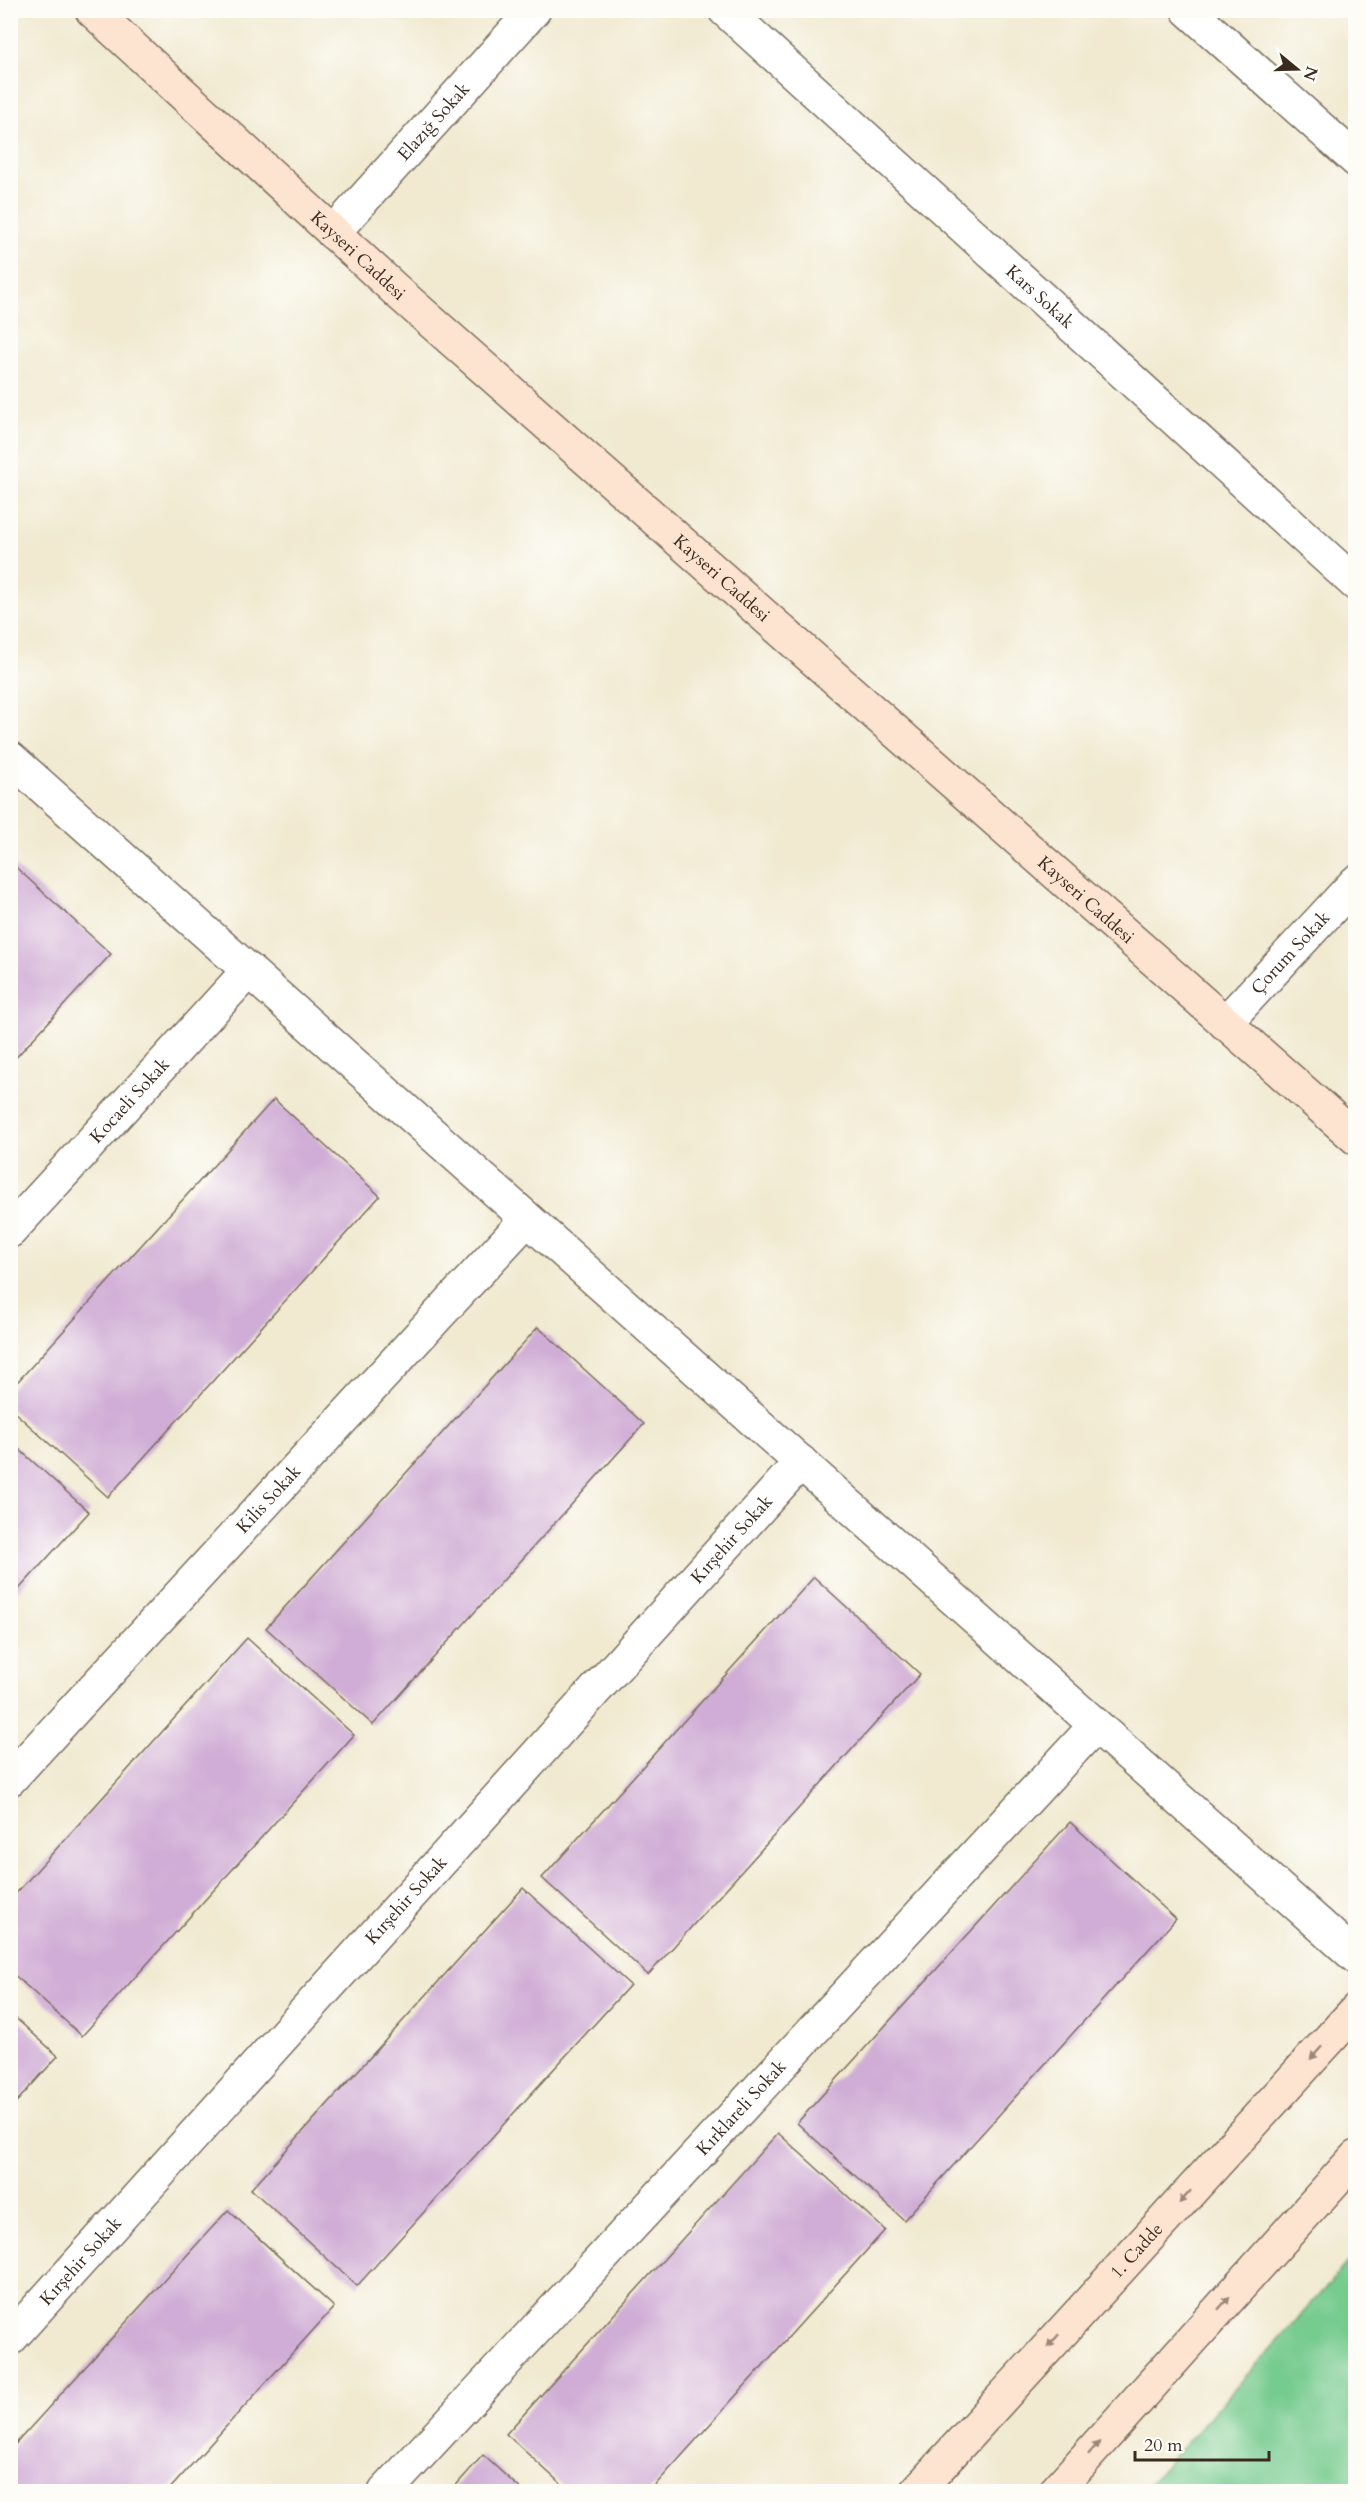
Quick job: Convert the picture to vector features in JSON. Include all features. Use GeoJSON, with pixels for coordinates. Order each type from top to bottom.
{"type":"FeatureCollection","features":[{"type":"Feature","properties":{"kind":"street","name":"Kayseri Caddesi"},"geometry":{"type":"LineString","coordinates":[[92,10],[400,294],[1356,1138]]}},
{"type":"Feature","properties":{"kind":"street","name":"Elazığ Sokak"},"geometry":{"type":"LineString","coordinates":[[333,233],[534,10]]}},
{"type":"Feature","properties":{"kind":"street","name":"Kars Sokak"},"geometry":{"type":"LineString","coordinates":[[725,10],[1356,584]]}},
{"type":"Feature","properties":{"kind":"street"},"geometry":{"type":"LineString","coordinates":[[1188,10],[1356,160]]}},
{"type":"Feature","properties":{"kind":"street"},"geometry":{"type":"LineString","coordinates":[[10,758],[1356,1957]]}},
{"type":"Feature","properties":{"kind":"street","name":"Çorum Sokak"},"geometry":{"type":"LineString","coordinates":[[1225,1023],[1356,882]]}},
{"type":"Feature","properties":{"kind":"street","name":"Kocaeli Sokak"},"geometry":{"type":"LineString","coordinates":[[10,1231],[249,970]]}},
{"type":"Feature","properties":{"kind":"street","name":"Kilis Sokak"},"geometry":{"type":"LineString","coordinates":[[10,1779],[528,1219]]}},
{"type":"Feature","properties":{"kind":"street","name":"Kırşehir Sokak"},"geometry":{"type":"LineString","coordinates":[[10,2339],[801,1462]]}},
{"type":"Feature","properties":{"kind":"street","name":"Kırklareli Sokak"},"geometry":{"type":"LineString","coordinates":[[385,2492],[1096,1725]]}},
{"type":"Feature","properties":{"kind":"street","name":"1. Cadde"},"geometry":{"type":"LineString","coordinates":[[916,2492],[1356,2010]]}},
{"type":"Feature","properties":{"kind":"street"},"geometry":{"type":"LineString","coordinates":[[1055,2492],[1356,2157]]}},
{"type":"Feature","properties":{"kind":"green space"},"geometry":{"type":"Polygon","coordinates":[[[1355,2255],[1355,2491],[1143,2491],[1355,2255]]]}},
{"type":"Feature","properties":{"kind":"building"},"geometry":{"type":"Polygon","coordinates":[[[10,862],[111,954],[10,1064],[10,862]]]}},
{"type":"Feature","properties":{"kind":"building"},"geometry":{"type":"Polygon","coordinates":[[[274,1099],[380,1196],[108,1497],[10,1408],[10,1390],[274,1099]]]}},
{"type":"Feature","properties":{"kind":"building"},"geometry":{"type":"Polygon","coordinates":[[[538,1327],[644,1424],[373,1725],[266,1628],[538,1327]]]}},
{"type":"Feature","properties":{"kind":"building"},"geometry":{"type":"Polygon","coordinates":[[[10,1441],[89,1512],[10,1599],[10,1441]]]}},
{"type":"Feature","properties":{"kind":"building"},"geometry":{"type":"Polygon","coordinates":[[[814,1577],[920,1674],[648,1975],[542,1878],[814,1577]]]}},
{"type":"Feature","properties":{"kind":"building"},"geometry":{"type":"Polygon","coordinates":[[[247,1638],[354,1735],[82,2036],[10,1971],[10,1900],[247,1638]]]}},
{"type":"Feature","properties":{"kind":"building"},"geometry":{"type":"Polygon","coordinates":[[[1070,1822],[1176,1919],[904,2220],[797,2123],[1070,1822]]]}},
{"type":"Feature","properties":{"kind":"building"},"geometry":{"type":"Polygon","coordinates":[[[523,1888],[630,1985],[357,2286],[251,2189],[523,1888]]]}},
{"type":"Feature","properties":{"kind":"building"},"geometry":{"type":"Polygon","coordinates":[[[10,2013],[58,2056],[10,2109],[10,2013]]]}},
{"type":"Feature","properties":{"kind":"building"},"geometry":{"type":"Polygon","coordinates":[[[778,2133],[885,2230],[649,2492],[570,2492],[506,2434],[778,2133]]]}},
{"type":"Feature","properties":{"kind":"building"},"geometry":{"type":"Polygon","coordinates":[[[228,2210],[334,2307],[167,2492],[10,2492],[10,2450],[228,2210]]]}},
{"type":"Feature","properties":{"kind":"building"},"geometry":{"type":"Polygon","coordinates":[[[483,2455],[524,2492],[450,2492],[483,2455]]]}}]}
